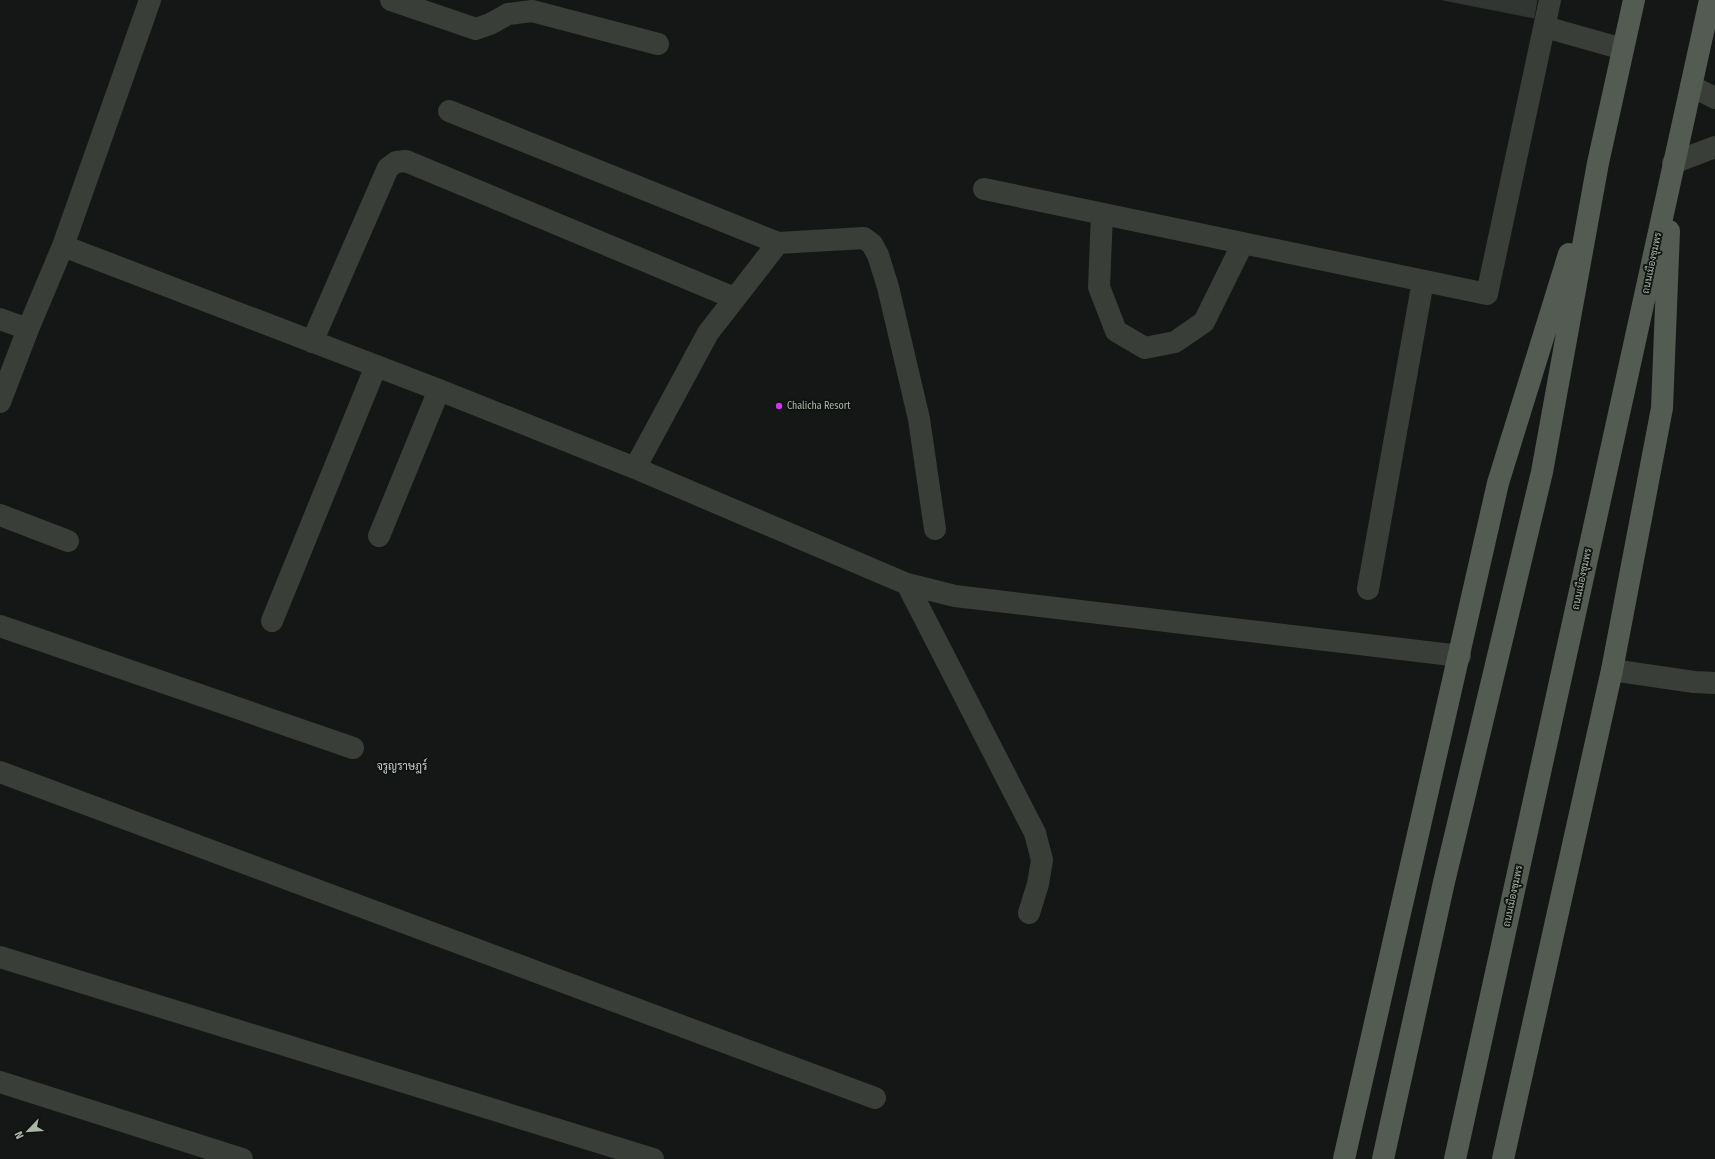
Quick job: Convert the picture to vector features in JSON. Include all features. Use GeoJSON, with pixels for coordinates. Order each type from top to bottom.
{"type":"FeatureCollection","features":[{"type":"Feature","properties":{"kind":"main road"},"geometry":{"type":"LineString","coordinates":[[1383,1159],[1444,882],[1542,472],[1598,163],[1634,0]]}},
{"type":"Feature","properties":{"kind":"main road","name":"ถนนเมืองชุมพร"},"geometry":{"type":"LineString","coordinates":[[1455,1159],[1710,0]]}},
{"type":"Feature","properties":{"kind":"main road"},"geometry":{"type":"LineString","coordinates":[[1344,1159],[1460,656],[1498,483],[1598,163]]}},
{"type":"Feature","properties":{"kind":"main road"},"geometry":{"type":"LineString","coordinates":[[1503,1159],[1612,670],[1662,408],[1672,170]]}},
{"type":"Feature","properties":{"kind":"street"},"geometry":{"type":"LineString","coordinates":[[0,402],[28,329],[63,246],[150,0]]}},
{"type":"Feature","properties":{"kind":"street"},"geometry":{"type":"LineString","coordinates":[[391,0],[476,29],[490,24],[508,14],[532,11],[658,44]]}},
{"type":"Feature","properties":{"kind":"street"},"geometry":{"type":"LineString","coordinates":[[984,189],[1487,294],[1550,0]]}},
{"type":"Feature","properties":{"kind":"street"},"geometry":{"type":"LineString","coordinates":[[1544,28],[1622,49]]}},
{"type":"Feature","properties":{"kind":"street"},"geometry":{"type":"LineString","coordinates":[[1691,86],[1715,98]]}},
{"type":"Feature","properties":{"kind":"street"},"geometry":{"type":"LineString","coordinates":[[449,111],[778,243],[864,238],[872,244],[878,255],[888,287],[919,420],[935,529]]}},
{"type":"Feature","properties":{"kind":"street"},"geometry":{"type":"LineString","coordinates":[[1672,170],[1715,147]]}},
{"type":"Feature","properties":{"kind":"street"},"geometry":{"type":"LineString","coordinates":[[312,342],[388,168],[396,162],[406,161],[734,298]]}},
{"type":"Feature","properties":{"kind":"street"},"geometry":{"type":"LineString","coordinates":[[1102,214],[1099,287],[1116,331],[1145,348],[1175,342],[1204,322],[1243,243]]}},
{"type":"Feature","properties":{"kind":"street"},"geometry":{"type":"LineString","coordinates":[[635,468],[708,332],[778,243]]}},
{"type":"Feature","properties":{"kind":"street"},"geometry":{"type":"LineString","coordinates":[[63,246],[439,390],[635,468],[907,584],[955,596],[1460,656]]}},
{"type":"Feature","properties":{"kind":"street"},"geometry":{"type":"LineString","coordinates":[[1368,589],[1423,281]]}},
{"type":"Feature","properties":{"kind":"street"},"geometry":{"type":"LineString","coordinates":[[0,319],[28,329]]}},
{"type":"Feature","properties":{"kind":"street"},"geometry":{"type":"LineString","coordinates":[[272,620],[376,366]]}},
{"type":"Feature","properties":{"kind":"street"},"geometry":{"type":"LineString","coordinates":[[379,536],[439,390]]}},
{"type":"Feature","properties":{"kind":"street"},"geometry":{"type":"LineString","coordinates":[[0,515],[68,541]]}},
{"type":"Feature","properties":{"kind":"street"},"geometry":{"type":"LineString","coordinates":[[907,584],[1034,833],[1042,860],[1038,884],[1029,912]]}},
{"type":"Feature","properties":{"kind":"street"},"geometry":{"type":"LineString","coordinates":[[0,626],[353,748]]}},
{"type":"Feature","properties":{"kind":"street"},"geometry":{"type":"LineString","coordinates":[[1612,670],[1694,682],[1715,683]]}},
{"type":"Feature","properties":{"kind":"street"},"geometry":{"type":"LineString","coordinates":[[0,772],[875,1098]]}},
{"type":"Feature","properties":{"kind":"street"},"geometry":{"type":"LineString","coordinates":[[0,957],[653,1159]]}},
{"type":"Feature","properties":{"kind":"street"},"geometry":{"type":"LineString","coordinates":[[0,1082],[242,1159]]}},
{"type":"Feature","properties":{"kind":"building"},"geometry":{"type":"Polygon","coordinates":[[[1443,0],[1537,0],[1534,18],[1443,0]]]}},
{"type":"Feature","properties":{"kind":"place","name":"Chalicha Resort"},"geometry":{"type":"Point","coordinates":[779,406]}},
{"type":"Feature","properties":{"kind":"district","name":"จรูญราษฎร์"},"geometry":{"type":"Point","coordinates":[402,766]}}]}
